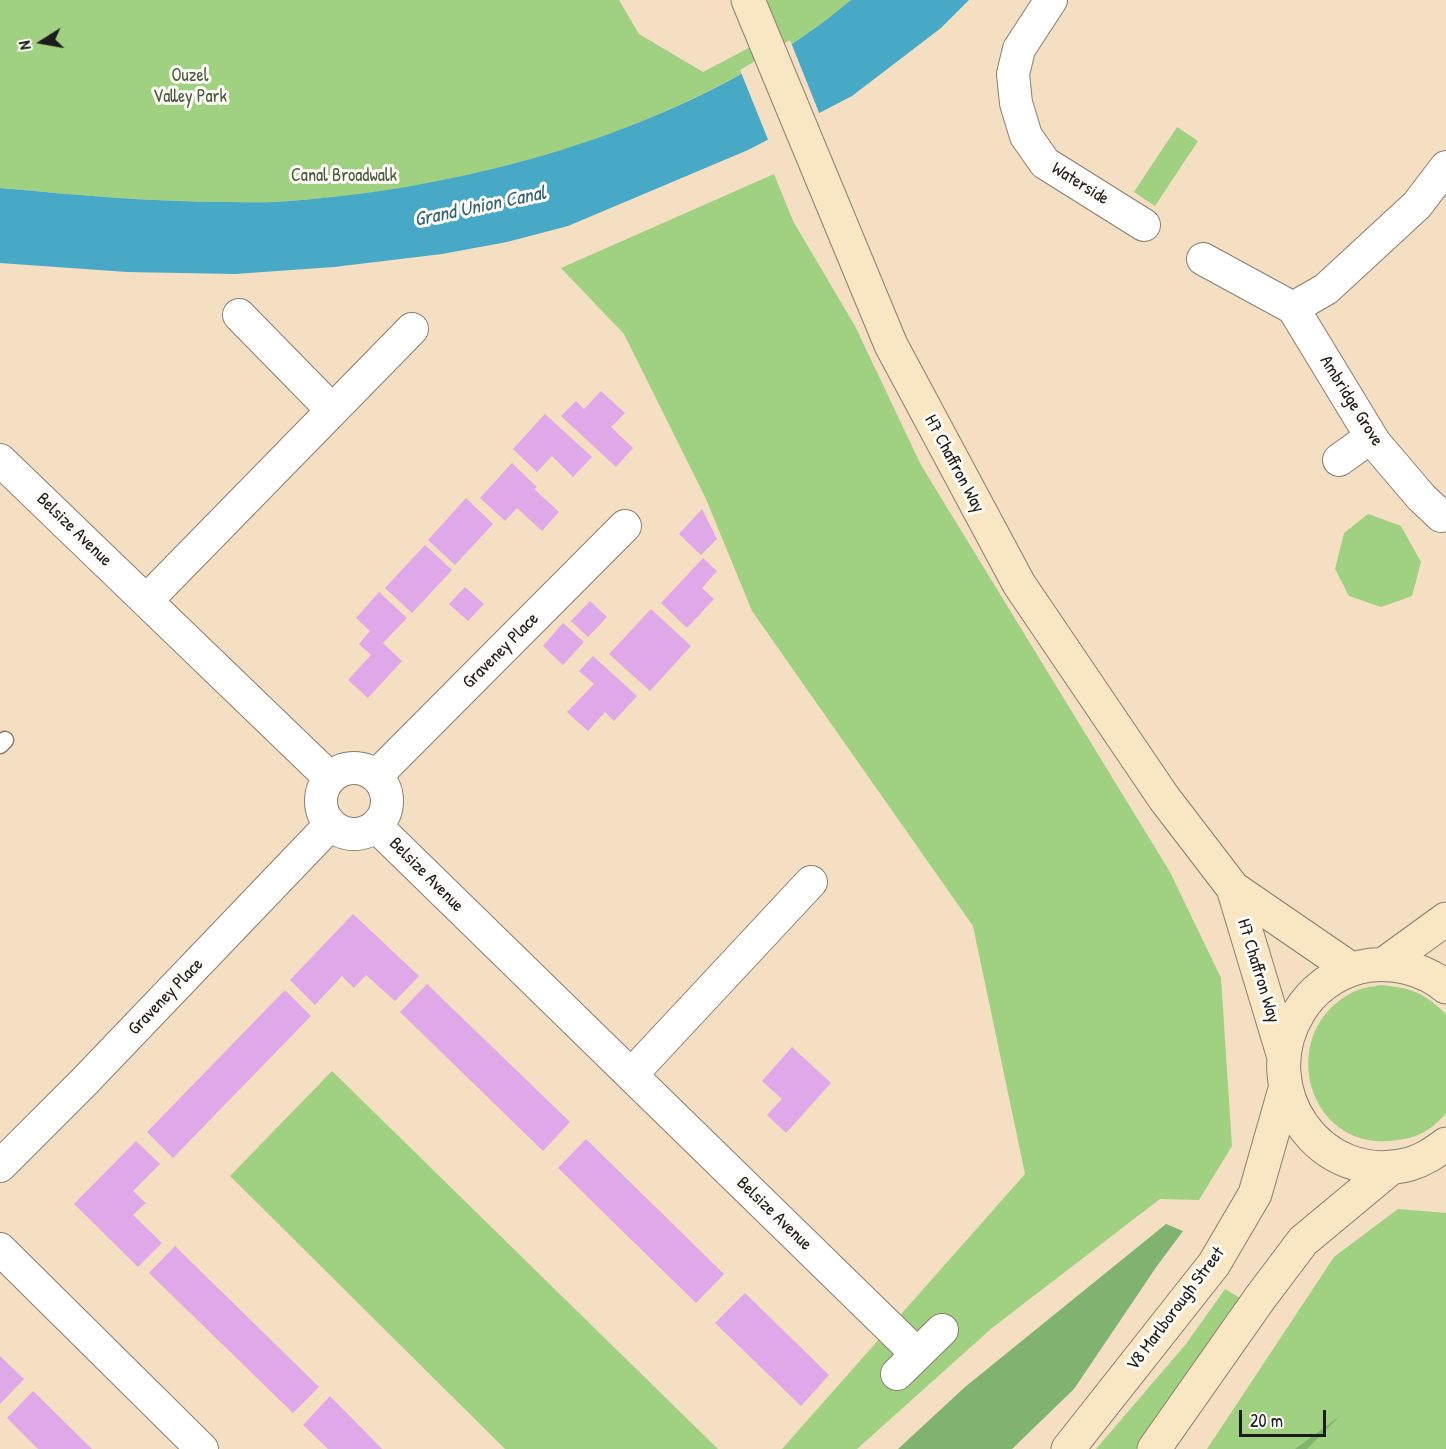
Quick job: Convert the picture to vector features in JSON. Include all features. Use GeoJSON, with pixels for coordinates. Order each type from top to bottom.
{"type":"FeatureCollection","features":[{"type":"Feature","properties":{"kind":"main road","name":"H7 Chaffron Way"},"geometry":{"type":"LineString","coordinates":[[748,0],[891,345],[1019,584],[1164,798],[1233,888],[1351,969]]}},
{"type":"Feature","properties":{"kind":"main road","name":"H7 Chaffron Way"},"geometry":{"type":"LineString","coordinates":[[1233,888],[1283,1054]]}},
{"type":"Feature","properties":{"kind":"main road"},"geometry":{"type":"LineString","coordinates":[[1384,964],[1446,919]]}},
{"type":"Feature","properties":{"kind":"main road"},"geometry":{"type":"LineString","coordinates":[[1441,1154],[1392,1167],[1364,1166],[1336,1156],[1313,1139],[1295,1116],[1284,1089],[1283,1054],[1290,1026],[1305,1002],[1325,982],[1351,969],[1384,964],[1412,968],[1446,987]]}},
{"type":"Feature","properties":{"kind":"main road","name":"V8 Marlborough Street"},"geometry":{"type":"LineString","coordinates":[[1068,1449],[1214,1264],[1255,1194],[1284,1089]]}},
{"type":"Feature","properties":{"kind":"main road"},"geometry":{"type":"LineString","coordinates":[[1154,1449],[1303,1241],[1392,1167]]}},
{"type":"Feature","properties":{"kind":"street","name":"Waterside"},"geometry":{"type":"LineString","coordinates":[[1051,0],[1019,49],[1013,74],[1016,103],[1026,136],[1045,162],[1144,225]]}},
{"type":"Feature","properties":{"kind":"street"},"geometry":{"type":"LineString","coordinates":[[1203,259],[1293,308],[1326,289],[1417,205],[1446,167]]}},
{"type":"Feature","properties":{"kind":"street","name":"Ambridge Grove"},"geometry":{"type":"LineString","coordinates":[[1293,308],[1371,437],[1421,497],[1441,516]]}},
{"type":"Feature","properties":{"kind":"street"},"geometry":{"type":"LineString","coordinates":[[239,315],[332,410]]}},
{"type":"Feature","properties":{"kind":"street"},"geometry":{"type":"LineString","coordinates":[[147,600],[412,329]]}},
{"type":"Feature","properties":{"kind":"street"},"geometry":{"type":"LineString","coordinates":[[1339,460],[1371,437]]}},
{"type":"Feature","properties":{"kind":"street","name":"Belsize Avenue"},"geometry":{"type":"LineString","coordinates":[[0,460],[330,778]]}},
{"type":"Feature","properties":{"kind":"street","name":"Graveney Place"},"geometry":{"type":"LineString","coordinates":[[376,776],[625,526]]}},
{"type":"Feature","properties":{"kind":"street"},"geometry":{"type":"LineString","coordinates":[[348,768],[358,768],[376,776],[387,796],[387,807],[383,818],[376,826],[358,835],[339,831],[330,825],[321,807],[324,786],[330,778],[348,768]]}},
{"type":"Feature","properties":{"kind":"street","name":"Graveney Place"},"geometry":{"type":"LineString","coordinates":[[0,1166],[92,1074],[330,825]]}},
{"type":"Feature","properties":{"kind":"street","name":"Belsize Avenue"},"geometry":{"type":"LineString","coordinates":[[376,826],[631,1075],[907,1364],[942,1330]]}},
{"type":"Feature","properties":{"kind":"street"},"geometry":{"type":"LineString","coordinates":[[631,1075],[811,882]]}},
{"type":"Feature","properties":{"kind":"street"},"geometry":{"type":"LineString","coordinates":[[0,1249],[202,1449]]}},
{"type":"Feature","properties":{"kind":"green space","name":"Ouzel Valley Park"},"geometry":{"type":"Polygon","coordinates":[[[0,0],[619,0],[639,34],[703,72],[775,34],[752,0],[851,0],[808,33],[750,69],[689,101],[625,128],[559,151],[424,184],[356,195],[282,202],[201,202],[86,196],[0,188],[0,0]]]}},
{"type":"Feature","properties":{"kind":"green space"},"geometry":{"type":"Polygon","coordinates":[[[1177,127],[1198,141],[1155,206],[1134,192],[1177,127]]]}},
{"type":"Feature","properties":{"kind":"green space"},"geometry":{"type":"Polygon","coordinates":[[[774,174],[793,221],[855,326],[921,465],[1170,872],[1221,978],[1232,1146],[1199,1200],[1160,1199],[992,1328],[857,1449],[782,1449],[1025,1174],[973,926],[752,611],[706,499],[624,334],[561,268],[774,174]]]}},
{"type":"Feature","properties":{"kind":"green space"},"geometry":{"type":"Polygon","coordinates":[[[1368,514],[1401,526],[1421,562],[1412,596],[1381,607],[1349,596],[1335,569],[1344,533],[1368,514]]]}},
{"type":"Feature","properties":{"kind":"green space"},"geometry":{"type":"Polygon","coordinates":[[[1380,985],[1416,992],[1446,1014],[1446,1114],[1420,1134],[1390,1141],[1361,1138],[1338,1126],[1321,1107],[1311,1084],[1308,1058],[1314,1033],[1329,1010],[1353,992],[1380,985]]]}},
{"type":"Feature","properties":{"kind":"green space"},"geometry":{"type":"Polygon","coordinates":[[[332,1071],[718,1449],[505,1449],[230,1176],[332,1071]]]}},
{"type":"Feature","properties":{"kind":"green space"},"geometry":{"type":"Polygon","coordinates":[[[1398,1209],[1446,1213],[1446,1449],[1207,1449],[1334,1257],[1398,1209]]]}},
{"type":"Feature","properties":{"kind":"green space"},"geometry":{"type":"Polygon","coordinates":[[[1166,1224],[1183,1231],[1074,1389],[1012,1449],[898,1449],[965,1387],[1166,1224]]]}},
{"type":"Feature","properties":{"kind":"green space"},"geometry":{"type":"Polygon","coordinates":[[[1225,1289],[1245,1301],[1136,1449],[1096,1449],[1186,1344],[1225,1289]]]}},
{"type":"Feature","properties":{"kind":"green space"},"geometry":{"type":"Polygon","coordinates":[[[1340,1416],[1307,1449],[1295,1449],[1340,1416]]]}},
{"type":"Feature","properties":{"kind":"water","name":"Grand Union Canal"},"geometry":{"type":"Polygon","coordinates":[[[851,0],[969,0],[941,28],[852,96],[748,150],[568,226],[507,242],[442,254],[334,267],[235,274],[127,272],[0,263],[0,188],[86,196],[201,202],[275,202],[424,184],[492,169],[626,128],[690,100],[751,69],[808,33],[851,0]]]}},
{"type":"Feature","properties":{"kind":"pier"},"geometry":{"type":"Polygon","coordinates":[[[790,40],[820,115],[769,142],[740,70],[790,40]]]}},
{"type":"Feature","properties":{"kind":"building"},"geometry":{"type":"Polygon","coordinates":[[[601,391],[625,413],[611,427],[633,448],[616,467],[561,416],[576,401],[584,409],[601,391]]]}},
{"type":"Feature","properties":{"kind":"building"},"geometry":{"type":"Polygon","coordinates":[[[545,414],[592,457],[573,477],[552,456],[537,472],[513,449],[545,414]]]}},
{"type":"Feature","properties":{"kind":"building"},"geometry":{"type":"Polygon","coordinates":[[[512,463],[537,487],[534,489],[559,512],[542,531],[517,508],[505,521],[480,498],[512,463]]]}},
{"type":"Feature","properties":{"kind":"building"},"geometry":{"type":"Polygon","coordinates":[[[466,498],[493,524],[455,565],[428,540],[466,498]]]}},
{"type":"Feature","properties":{"kind":"building"},"geometry":{"type":"Polygon","coordinates":[[[702,509],[717,539],[701,555],[679,534],[702,509]]]}},
{"type":"Feature","properties":{"kind":"building"},"geometry":{"type":"Polygon","coordinates":[[[425,545],[452,570],[412,613],[385,588],[425,545]]]}},
{"type":"Feature","properties":{"kind":"building"},"geometry":{"type":"Polygon","coordinates":[[[703,558],[717,571],[702,588],[714,599],[687,628],[661,603],[703,558]]]}},
{"type":"Feature","properties":{"kind":"building"},"geometry":{"type":"Polygon","coordinates":[[[465,587],[484,604],[468,621],[449,604],[465,587]]]}},
{"type":"Feature","properties":{"kind":"building"},"geometry":{"type":"Polygon","coordinates":[[[379,592],[407,618],[383,643],[402,661],[368,698],[348,680],[371,655],[359,644],[370,631],[356,618],[379,592]]]}},
{"type":"Feature","properties":{"kind":"building"},"geometry":{"type":"Polygon","coordinates":[[[590,601],[607,617],[588,637],[571,621],[590,601]]]}},
{"type":"Feature","properties":{"kind":"building"},"geometry":{"type":"Polygon","coordinates":[[[651,609],[691,646],[650,691],[609,654],[651,609]]]}},
{"type":"Feature","properties":{"kind":"building"},"geometry":{"type":"Polygon","coordinates":[[[563,623],[584,642],[563,665],[543,646],[563,623]]]}},
{"type":"Feature","properties":{"kind":"building"},"geometry":{"type":"Polygon","coordinates":[[[593,656],[637,696],[614,721],[605,712],[588,731],[567,712],[594,684],[579,671],[593,656]]]}},
{"type":"Feature","properties":{"kind":"building"},"geometry":{"type":"Polygon","coordinates":[[[353,914],[419,976],[395,1001],[366,975],[354,988],[342,976],[315,1005],[290,980],[353,914]]]}},
{"type":"Feature","properties":{"kind":"building"},"geometry":{"type":"Polygon","coordinates":[[[427,984],[570,1122],[543,1151],[400,1012],[427,984]]]}},
{"type":"Feature","properties":{"kind":"building"},"geometry":{"type":"Polygon","coordinates":[[[285,990],[311,1016],[173,1158],[147,1132],[285,990]]]}},
{"type":"Feature","properties":{"kind":"building"},"geometry":{"type":"Polygon","coordinates":[[[792,1047],[831,1083],[786,1133],[767,1115],[782,1099],[762,1081],[792,1047]]]}},
{"type":"Feature","properties":{"kind":"building"},"geometry":{"type":"Polygon","coordinates":[[[586,1139],[724,1274],[696,1303],[558,1168],[586,1139]]]}},
{"type":"Feature","properties":{"kind":"building"},"geometry":{"type":"Polygon","coordinates":[[[136,1141],[160,1164],[133,1191],[146,1203],[133,1215],[162,1243],[138,1267],[74,1204],[136,1141]]]}},
{"type":"Feature","properties":{"kind":"building"},"geometry":{"type":"Polygon","coordinates":[[[175,1246],[319,1387],[293,1413],[149,1273],[175,1246]]]}},
{"type":"Feature","properties":{"kind":"building"},"geometry":{"type":"Polygon","coordinates":[[[745,1293],[829,1375],[801,1406],[715,1323],[745,1293]]]}},
{"type":"Feature","properties":{"kind":"building"},"geometry":{"type":"Polygon","coordinates":[[[0,1356],[24,1379],[0,1404],[0,1356]]]}},
{"type":"Feature","properties":{"kind":"building"},"geometry":{"type":"Polygon","coordinates":[[[33,1391],[92,1449],[38,1449],[7,1418],[33,1391]]]}},
{"type":"Feature","properties":{"kind":"building"},"geometry":{"type":"Polygon","coordinates":[[[330,1396],[382,1449],[328,1449],[303,1425],[330,1396]]]}},
{"type":"Feature","properties":{"kind":"park label","name":"Canal Broadwalk"},"geometry":{"type":"Point","coordinates":[344,176]}}]}
